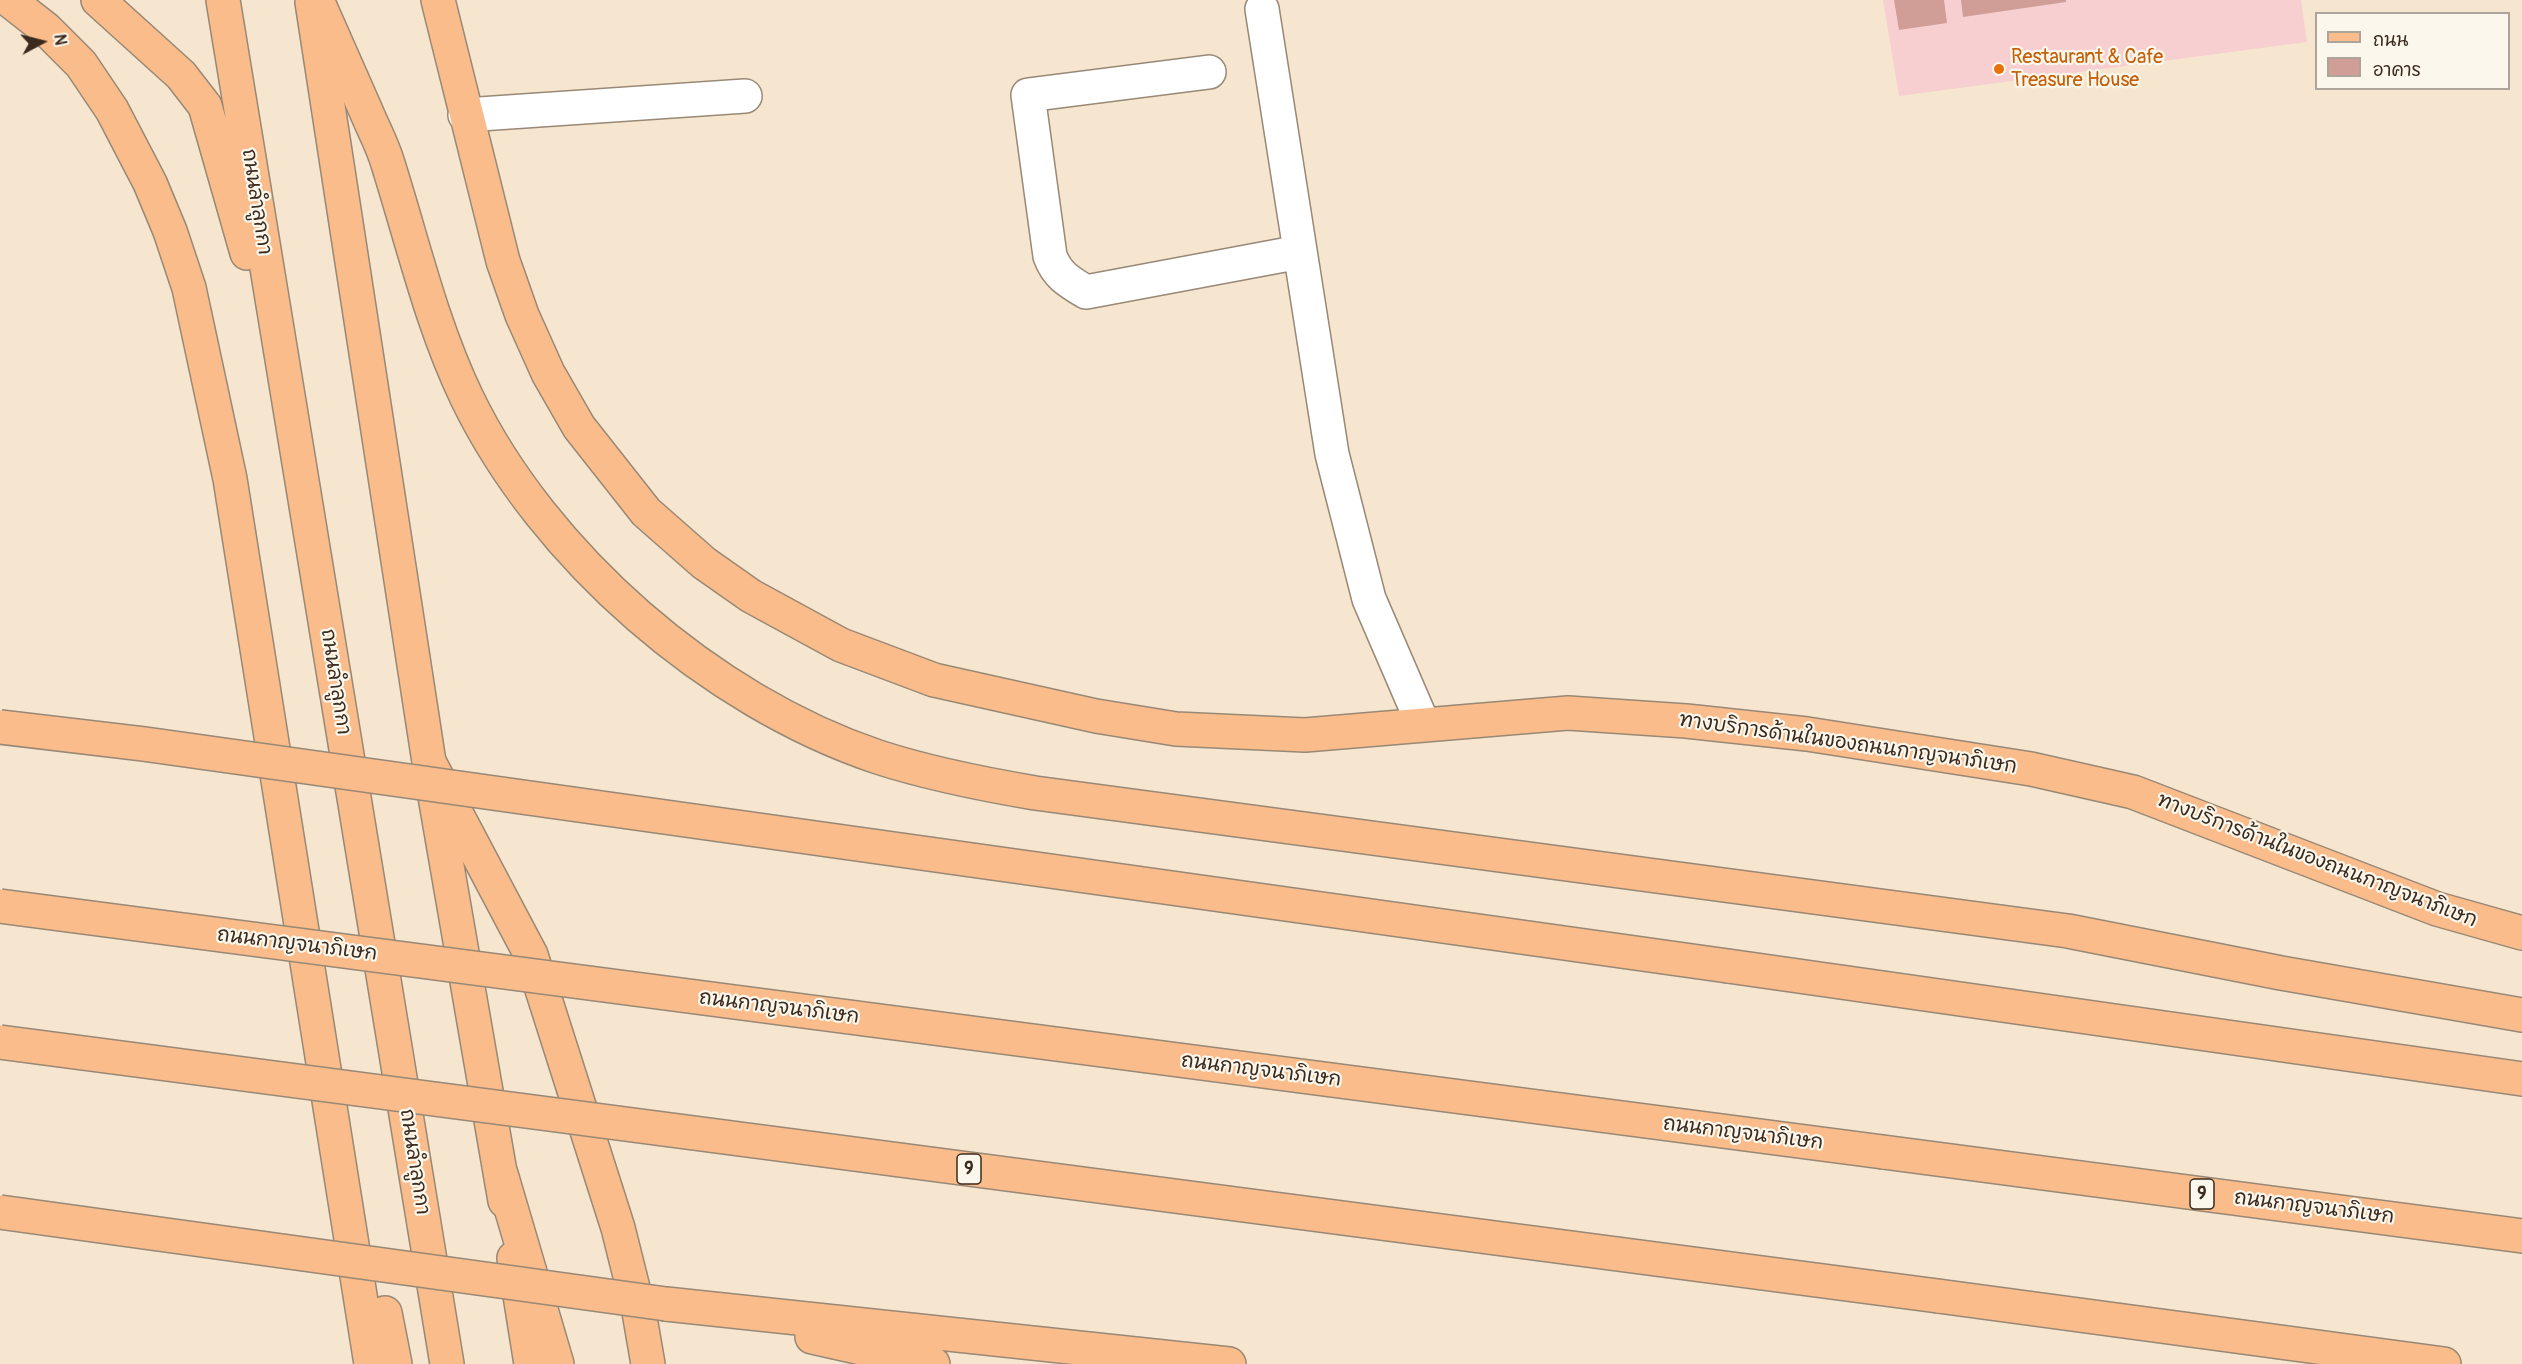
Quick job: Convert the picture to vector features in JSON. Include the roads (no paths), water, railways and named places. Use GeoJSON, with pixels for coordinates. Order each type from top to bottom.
{"type":"FeatureCollection","features":[{"type":"Feature","properties":{"kind":"main road"},"geometry":{"type":"LineString","coordinates":[[9,0],[46,29],[81,64],[132,144],[170,231],[189,288],[214,399],[255,638],[371,1364]]}},
{"type":"Feature","properties":{"kind":"main road"},"geometry":{"type":"LineString","coordinates":[[98,0],[181,75],[205,106],[249,262],[271,293]]}},
{"type":"Feature","properties":{"kind":"main road","name":"ถนนลำลูกกา"},"geometry":{"type":"LineString","coordinates":[[223,0],[447,1364]]}},
{"type":"Feature","properties":{"kind":"main road"},"geometry":{"type":"LineString","coordinates":[[312,0],[429,762],[501,1174],[531,1364]]}},
{"type":"Feature","properties":{"kind":"main road"},"geometry":{"type":"LineString","coordinates":[[317,0],[388,161],[408,235],[446,349],[468,399],[489,438],[537,512],[599,579],[680,648],[740,690],[827,737],[878,757],[961,781],[1035,793],[2068,932],[2281,973],[2522,1015]]}},
{"type":"Feature","properties":{"kind":"main road","name":"ทางบริการด้านในของถนนกาญจนาภิเษก"},"geometry":{"type":"LineString","coordinates":[[438,0],[503,261],[522,315],[548,373],[579,427],[646,512],[704,562],[751,596],[841,645],[934,680],[1096,716],[1176,729],[1263,735],[1351,732],[1535,714],[1630,716],[1807,734],[2031,769],[2133,792],[2438,909],[2522,933]]}},
{"type":"Feature","properties":{"kind":"main road"},"geometry":{"type":"LineString","coordinates":[[255,638],[300,820],[395,1364]]}},
{"type":"Feature","properties":{"kind":"main road"},"geometry":{"type":"LineString","coordinates":[[0,715],[144,744]]}},
{"type":"Feature","properties":{"kind":"main road"},"geometry":{"type":"LineString","coordinates":[[0,727],[144,744],[2522,1079]]}},
{"type":"Feature","properties":{"kind":"main road"},"geometry":{"type":"LineString","coordinates":[[429,762],[531,955],[618,1228],[639,1312],[648,1364]]}},
{"type":"Feature","properties":{"kind":"main road","name":"ถนนกาญจนาภิเษก"},"geometry":{"type":"LineString","coordinates":[[0,906],[2522,1236]]}},
{"type":"Feature","properties":{"kind":"main road","name":"9"},"geometry":{"type":"LineString","coordinates":[[0,1042],[2444,1364]]}},
{"type":"Feature","properties":{"kind":"main road"},"geometry":{"type":"LineString","coordinates":[[501,1174],[557,1364]]}},
{"type":"Feature","properties":{"kind":"main road"},"geometry":{"type":"LineString","coordinates":[[0,1212],[666,1304],[1229,1364]]}},
{"type":"Feature","properties":{"kind":"main road"},"geometry":{"type":"LineString","coordinates":[[666,1304],[933,1364]]}},
{"type":"Feature","properties":{"kind":"lane"},"geometry":{"type":"LineString","coordinates":[[1262,9],[1332,454],[1370,599],[1423,724]]}},
{"type":"Feature","properties":{"kind":"lane"},"geometry":{"type":"LineString","coordinates":[[1209,72],[1028,95],[1050,256],[1055,268],[1064,279],[1086,292],[1300,252]]}},
{"type":"Feature","properties":{"kind":"lane"},"geometry":{"type":"LineString","coordinates":[[465,115],[746,96]]}},
{"type":"Feature","properties":{"kind":"place","name":"Restaurant & Cafe Treasure House"},"geometry":{"type":"Point","coordinates":[1999,69]}}]}
